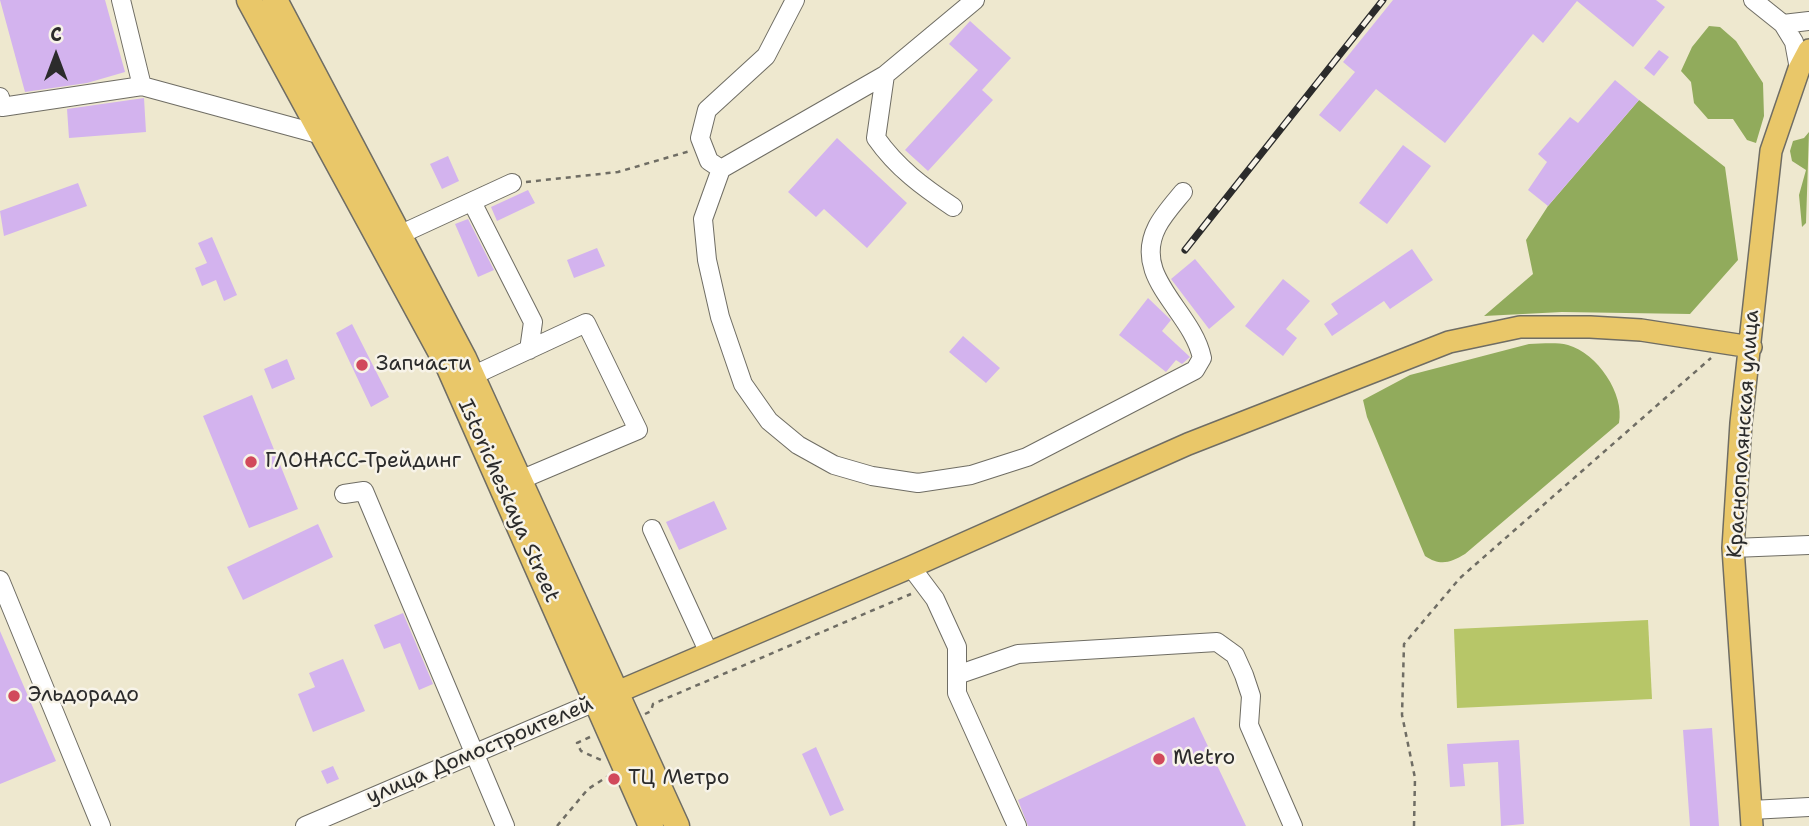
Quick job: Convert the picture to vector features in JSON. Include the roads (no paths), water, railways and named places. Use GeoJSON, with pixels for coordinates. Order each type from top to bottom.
{"type":"FeatureCollection","features":[{"type":"Feature","properties":{"kind":"highway","name":"Istoricheskaya Street"},"geometry":{"type":"LineString","coordinates":[[255,1],[322,135],[449,368],[606,697]]}},
{"type":"Feature","properties":{"kind":"highway","name":"Istoricheskaya Street"},"geometry":{"type":"LineString","coordinates":[[255,1],[399,235],[472,376],[520,480],[618,725],[651,826]]}},
{"type":"Feature","properties":{"kind":"highway","name":"Istoricheskaya Street"},"geometry":{"type":"LineString","coordinates":[[618,725],[677,826]]}},
{"type":"Feature","properties":{"kind":"main road","name":"Краснополянская улица"},"geometry":{"type":"LineString","coordinates":[[1751,818],[1733,548],[1741,423],[1751,347],[1758,249],[1772,151],[1804,59]]}},
{"type":"Feature","properties":{"kind":"main road"},"geometry":{"type":"LineString","coordinates":[[606,697],[911,567],[1188,444],[1473,335],[1520,327],[1590,327],[1641,330],[1751,347]]}},
{"type":"Feature","properties":{"kind":"street"},"geometry":{"type":"LineString","coordinates":[[121,0],[142,86]]}},
{"type":"Feature","properties":{"kind":"street"},"geometry":{"type":"LineString","coordinates":[[721,169],[709,161],[700,138],[707,110],[766,56],[795,0]]}},
{"type":"Feature","properties":{"kind":"street"},"geometry":{"type":"LineString","coordinates":[[975,0],[885,75],[721,169],[703,219],[707,260],[720,317],[743,384],[769,421],[798,445],[834,464],[872,476],[918,482],[971,475],[1027,457],[1195,370],[1202,358],[1199,344],[1191,327],[1153,275],[1149,261],[1149,246],[1157,226],[1183,192]]}},
{"type":"Feature","properties":{"kind":"street"},"geometry":{"type":"LineString","coordinates":[[1753,0],[1783,24],[1804,59]]}},
{"type":"Feature","properties":{"kind":"street"},"geometry":{"type":"LineString","coordinates":[[1783,24],[1809,21]]}},
{"type":"Feature","properties":{"kind":"street"},"geometry":{"type":"LineString","coordinates":[[885,75],[876,138],[890,159],[953,207]]}},
{"type":"Feature","properties":{"kind":"street"},"geometry":{"type":"LineString","coordinates":[[0,97],[2,107],[142,86],[322,135]]}},
{"type":"Feature","properties":{"kind":"street"},"geometry":{"type":"LineString","coordinates":[[399,235],[512,183]]}},
{"type":"Feature","properties":{"kind":"street"},"geometry":{"type":"LineString","coordinates":[[472,202],[533,322],[529,350]]}},
{"type":"Feature","properties":{"kind":"street"},"geometry":{"type":"LineString","coordinates":[[472,376],[586,323],[638,430],[520,480]]}},
{"type":"Feature","properties":{"kind":"street"},"geometry":{"type":"LineString","coordinates":[[345,494],[364,491],[505,826]]}},
{"type":"Feature","properties":{"kind":"street"},"geometry":{"type":"LineString","coordinates":[[652,529],[709,653]]}},
{"type":"Feature","properties":{"kind":"street"},"geometry":{"type":"LineString","coordinates":[[1733,548],[1809,545]]}},
{"type":"Feature","properties":{"kind":"street"},"geometry":{"type":"LineString","coordinates":[[911,567],[927,588],[957,647],[957,693],[1017,826]]}},
{"type":"Feature","properties":{"kind":"street"},"geometry":{"type":"LineString","coordinates":[[0,580],[101,826]]}},
{"type":"Feature","properties":{"kind":"street"},"geometry":{"type":"LineString","coordinates":[[957,675],[1018,654],[1217,642],[1234,655],[1244,675],[1251,696],[1249,725],[1293,826]]}},
{"type":"Feature","properties":{"kind":"street","name":"улица Домостроителей"},"geometry":{"type":"LineString","coordinates":[[305,826],[606,697]]}},
{"type":"Feature","properties":{"kind":"street"},"geometry":{"type":"LineString","coordinates":[[1751,818],[1809,807]]}},
{"type":"Feature","properties":{"kind":"railway"},"geometry":{"type":"LineString","coordinates":[[1185,250],[1383,0]]}},
{"type":"Feature","properties":{"kind":"place","name":"Запчасти"},"geometry":{"type":"Point","coordinates":[362,365]}},
{"type":"Feature","properties":{"kind":"place","name":"ГЛОНАСС-Трейдинг"},"geometry":{"type":"Point","coordinates":[251,462]}},
{"type":"Feature","properties":{"kind":"place","name":"Эльдорадо"},"geometry":{"type":"Point","coordinates":[14,696]}},
{"type":"Feature","properties":{"kind":"place","name":"Metro"},"geometry":{"type":"Point","coordinates":[1159,759]}},
{"type":"Feature","properties":{"kind":"place","name":"ТЦ Метро"},"geometry":{"type":"Point","coordinates":[614,779]}}]}
